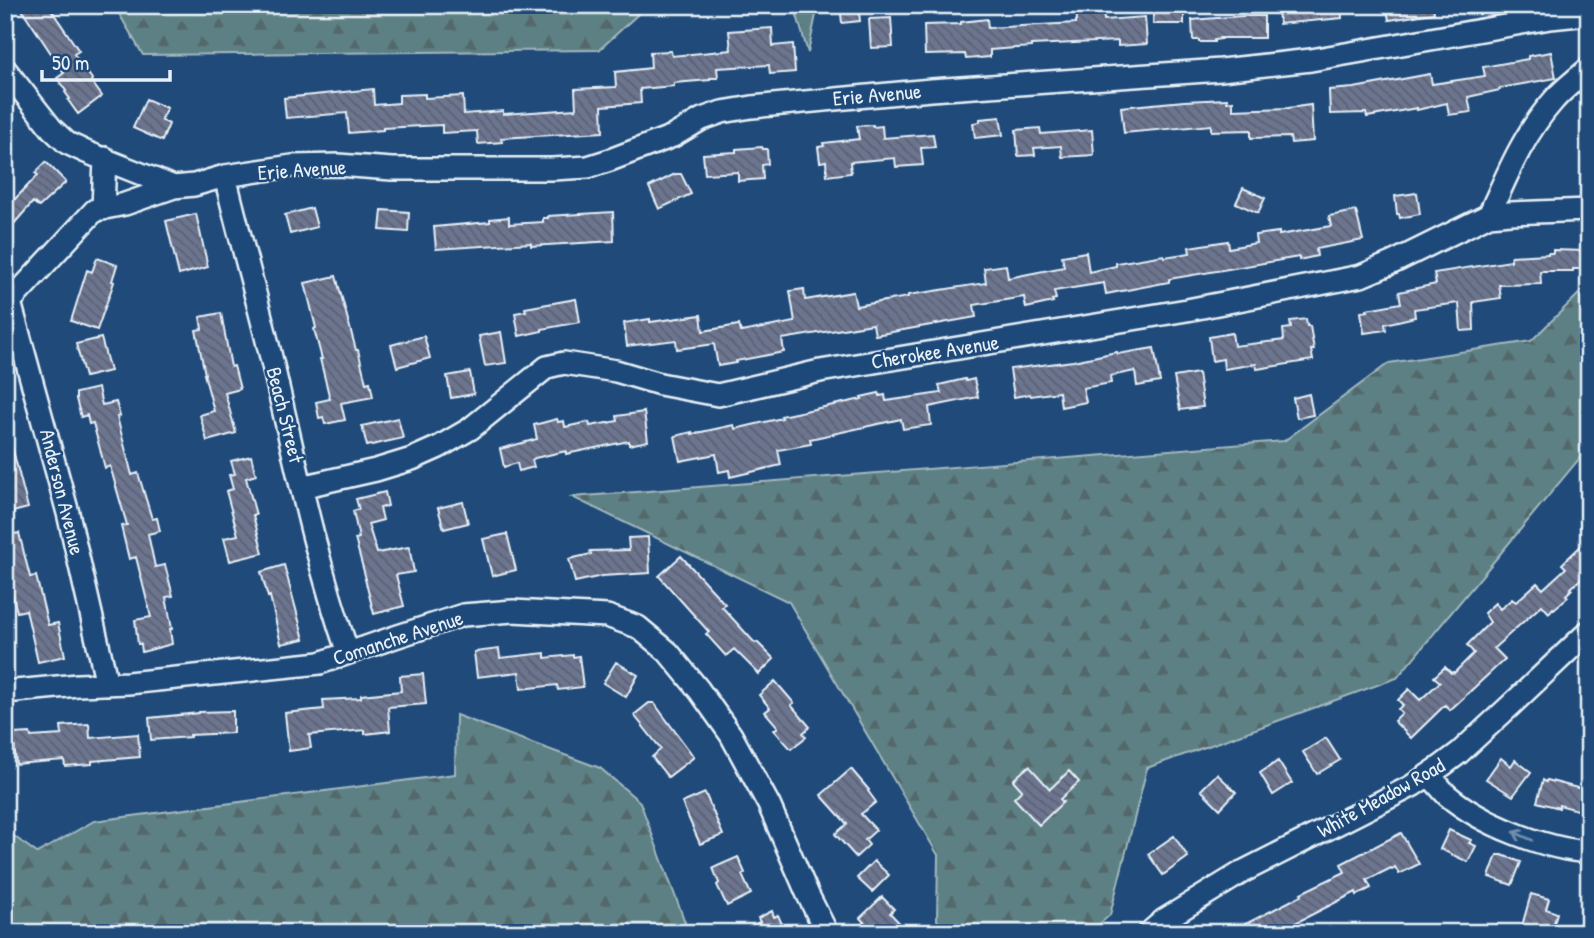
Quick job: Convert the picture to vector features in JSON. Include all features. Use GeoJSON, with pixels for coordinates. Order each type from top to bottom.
{"type":"FeatureCollection","features":[{"type":"Feature","properties":{"kind":"street","name":"Erie Avenue"},"geometry":{"type":"LineString","coordinates":[[8,305],[95,210],[125,204],[174,187],[194,185],[225,176],[292,166],[327,165],[392,169],[588,167],[673,136],[702,119],[722,112],[752,107],[931,90],[1221,70],[1311,60],[1550,18],[1589,14]]}},
{"type":"Feature","properties":{"kind":"street"},"geometry":{"type":"LineString","coordinates":[[1489,215],[1514,157],[1533,128],[1553,101],[1589,68]]}},
{"type":"Feature","properties":{"kind":"street"},"geometry":{"type":"LineString","coordinates":[[5,69],[52,129],[67,143],[174,187]]}},
{"type":"Feature","properties":{"kind":"street"},"geometry":{"type":"LineString","coordinates":[[103,209],[105,158]]}},
{"type":"Feature","properties":{"kind":"street","name":"Beach Street"},"geometry":{"type":"LineString","coordinates":[[225,176],[321,570],[348,653]]}},
{"type":"Feature","properties":{"kind":"street","name":"Cherokee Avenue"},"geometry":{"type":"LineString","coordinates":[[301,487],[376,470],[439,447],[470,429],[547,367],[564,363],[616,371],[660,384],[718,395],[820,371],[1187,310],[1361,276],[1489,215],[1589,210]]}},
{"type":"Feature","properties":{"kind":"street","name":"Anderson Avenue"},"geometry":{"type":"LineString","coordinates":[[8,305],[68,513],[107,684]]}},
{"type":"Feature","properties":{"kind":"street","name":"Comanche Avenue"},"geometry":{"type":"LineString","coordinates":[[5,692],[320,663],[463,615],[513,611],[607,616],[638,627],[668,652],[731,735],[769,805],[827,933]]}},
{"type":"Feature","properties":{"kind":"street","name":"White Meadow Road"},"geometry":{"type":"LineString","coordinates":[[1149,933],[1164,920],[1244,871],[1429,775],[1459,753],[1589,631]]}},
{"type":"Feature","properties":{"kind":"street"},"geometry":{"type":"LineString","coordinates":[[1429,775],[1447,795],[1470,811],[1503,827],[1534,841],[1571,851],[1589,852]]}},
{"type":"Feature","properties":{"kind":"green space"},"geometry":{"type":"Polygon","coordinates":[[[114,5],[648,5],[599,50],[143,55],[114,5]]]}},
{"type":"Feature","properties":{"kind":"green space"},"geometry":{"type":"Polygon","coordinates":[[[794,5],[818,5],[808,53],[794,5]]]}},
{"type":"Feature","properties":{"kind":"green space"},"geometry":{"type":"Polygon","coordinates":[[[1589,284],[1589,447],[1397,678],[1147,768],[1110,915],[1089,933],[947,933],[937,920],[938,855],[789,602],[572,497],[1284,441],[1389,363],[1531,341],[1589,284]]]}},
{"type":"Feature","properties":{"kind":"green space"},"geometry":{"type":"Polygon","coordinates":[[[456,715],[600,768],[640,802],[689,933],[5,933],[5,841],[11,834],[37,853],[94,821],[455,774],[456,715]]]}},
{"type":"Feature","properties":{"kind":"building"},"geometry":{"type":"Polygon","coordinates":[[[19,5],[48,5],[79,51],[74,54],[102,96],[78,114],[57,78],[64,73],[19,5]]]}},
{"type":"Feature","properties":{"kind":"building"},"geometry":{"type":"Polygon","coordinates":[[[840,5],[858,5],[860,21],[842,23],[840,5]]]}},
{"type":"Feature","properties":{"kind":"building"},"geometry":{"type":"Polygon","coordinates":[[[1076,5],[1103,5],[1104,20],[1145,17],[1147,44],[1118,46],[1118,41],[1031,45],[990,50],[990,57],[966,59],[965,54],[925,55],[924,25],[961,24],[987,19],[988,28],[1076,23],[1076,5]]]}},
{"type":"Feature","properties":{"kind":"building"},"geometry":{"type":"Polygon","coordinates":[[[1153,5],[1184,6],[1184,24],[1153,24],[1153,5]]]}},
{"type":"Feature","properties":{"kind":"building"},"geometry":{"type":"Polygon","coordinates":[[[1278,5],[1341,5],[1342,18],[1279,24],[1278,5]]]}},
{"type":"Feature","properties":{"kind":"building"},"geometry":{"type":"Polygon","coordinates":[[[1386,5],[1433,5],[1434,13],[1389,20],[1386,5]]]}},
{"type":"Feature","properties":{"kind":"building"},"geometry":{"type":"Polygon","coordinates":[[[1264,16],[1264,38],[1220,38],[1214,42],[1193,40],[1192,20],[1264,16]]]}},
{"type":"Feature","properties":{"kind":"building"},"geometry":{"type":"Polygon","coordinates":[[[891,18],[893,47],[871,48],[869,19],[891,18]]]}},
{"type":"Feature","properties":{"kind":"building"},"geometry":{"type":"Polygon","coordinates":[[[772,28],[773,46],[793,44],[795,72],[770,74],[769,65],[717,68],[718,78],[640,89],[641,103],[602,106],[603,132],[501,138],[502,142],[478,144],[477,131],[442,133],[442,125],[349,133],[347,113],[286,118],[284,98],[373,89],[374,105],[399,103],[399,95],[425,94],[425,98],[463,96],[464,114],[576,109],[575,89],[616,87],[615,72],[651,68],[650,52],[671,51],[672,56],[731,50],[729,31],[772,28]]]}},
{"type":"Feature","properties":{"kind":"building"},"geometry":{"type":"Polygon","coordinates":[[[1551,52],[1556,78],[1468,97],[1471,112],[1449,115],[1447,103],[1367,117],[1366,113],[1330,114],[1329,90],[1430,74],[1432,84],[1485,76],[1483,67],[1551,52]]]}},
{"type":"Feature","properties":{"kind":"building"},"geometry":{"type":"Polygon","coordinates":[[[146,99],[167,108],[161,120],[169,124],[162,141],[133,128],[146,99]]]}},
{"type":"Feature","properties":{"kind":"building"},"geometry":{"type":"Polygon","coordinates":[[[1227,99],[1227,102],[1233,101],[1233,110],[1311,105],[1313,141],[1291,143],[1290,137],[1251,138],[1251,130],[1211,131],[1211,125],[1124,133],[1121,107],[1227,99]]]}},
{"type":"Feature","properties":{"kind":"building"},"geometry":{"type":"Polygon","coordinates":[[[1000,117],[1003,135],[975,138],[973,123],[980,122],[980,119],[1000,117]]]}},
{"type":"Feature","properties":{"kind":"building"},"geometry":{"type":"Polygon","coordinates":[[[857,126],[882,126],[883,138],[933,134],[935,147],[921,148],[923,165],[896,167],[895,158],[850,162],[851,173],[827,176],[826,161],[820,162],[818,147],[824,146],[823,143],[859,139],[857,126]]]}},
{"type":"Feature","properties":{"kind":"building"},"geometry":{"type":"Polygon","coordinates":[[[1040,128],[1041,134],[1092,130],[1094,155],[1062,157],[1061,146],[1034,148],[1035,155],[1018,156],[1016,130],[1040,128]]]}},
{"type":"Feature","properties":{"kind":"building"},"geometry":{"type":"Polygon","coordinates":[[[762,147],[767,149],[768,164],[762,165],[763,179],[738,181],[738,172],[705,174],[703,154],[762,147]]]}},
{"type":"Feature","properties":{"kind":"building"},"geometry":{"type":"Polygon","coordinates":[[[46,162],[66,182],[39,207],[33,202],[5,234],[5,192],[14,200],[38,175],[35,173],[46,162]]]}},
{"type":"Feature","properties":{"kind":"building"},"geometry":{"type":"Polygon","coordinates":[[[675,174],[681,174],[691,194],[659,209],[649,187],[675,174]]]}},
{"type":"Feature","properties":{"kind":"building"},"geometry":{"type":"Polygon","coordinates":[[[1243,188],[1265,198],[1258,213],[1236,203],[1243,188]]]}},
{"type":"Feature","properties":{"kind":"building"},"geometry":{"type":"Polygon","coordinates":[[[1417,193],[1420,214],[1400,218],[1395,196],[1417,193]]]}},
{"type":"Feature","properties":{"kind":"building"},"geometry":{"type":"Polygon","coordinates":[[[312,208],[317,227],[290,234],[285,215],[312,208]]]}},
{"type":"Feature","properties":{"kind":"building"},"geometry":{"type":"Polygon","coordinates":[[[382,210],[409,212],[408,232],[380,230],[382,210]]]}},
{"type":"Feature","properties":{"kind":"building"},"geometry":{"type":"Polygon","coordinates":[[[1356,211],[1363,240],[1316,249],[1317,256],[1299,260],[1299,257],[1169,279],[1169,282],[1106,294],[1104,283],[1054,291],[1056,299],[1052,300],[1053,302],[1026,308],[1024,297],[974,305],[976,317],[875,335],[873,324],[782,339],[784,352],[718,366],[714,344],[677,349],[676,340],[627,346],[624,323],[650,319],[650,322],[701,315],[703,331],[739,325],[741,332],[795,322],[790,291],[804,289],[805,300],[853,292],[856,306],[986,283],[984,268],[1006,265],[1008,278],[1064,267],[1062,256],[1086,252],[1089,272],[1116,266],[1116,263],[1190,253],[1189,247],[1228,241],[1229,248],[1256,243],[1255,235],[1279,232],[1279,235],[1331,226],[1329,216],[1356,211]]]}},
{"type":"Feature","properties":{"kind":"building"},"geometry":{"type":"Polygon","coordinates":[[[613,212],[614,241],[436,249],[434,227],[490,222],[490,219],[509,217],[509,224],[543,222],[543,218],[548,216],[613,212]]]}},
{"type":"Feature","properties":{"kind":"building"},"geometry":{"type":"Polygon","coordinates":[[[196,214],[208,267],[179,275],[166,221],[196,214]]]}},
{"type":"Feature","properties":{"kind":"building"},"geometry":{"type":"Polygon","coordinates":[[[1553,250],[1585,251],[1585,269],[1540,271],[1541,284],[1499,285],[1501,298],[1473,302],[1474,330],[1461,331],[1459,303],[1414,309],[1415,317],[1385,324],[1386,330],[1364,333],[1361,312],[1401,303],[1399,292],[1436,284],[1434,273],[1511,261],[1511,256],[1548,254],[1553,253],[1553,250]]]}},
{"type":"Feature","properties":{"kind":"building"},"geometry":{"type":"Polygon","coordinates":[[[97,258],[117,265],[112,281],[114,282],[97,330],[71,321],[87,270],[92,272],[97,258]]]}},
{"type":"Feature","properties":{"kind":"building"},"geometry":{"type":"Polygon","coordinates":[[[336,276],[366,383],[370,382],[373,397],[341,403],[345,420],[325,424],[323,417],[319,418],[316,402],[330,399],[305,283],[336,276]]]}},
{"type":"Feature","properties":{"kind":"building"},"geometry":{"type":"Polygon","coordinates":[[[576,299],[580,322],[519,336],[515,313],[526,311],[525,308],[576,299]]]}},
{"type":"Feature","properties":{"kind":"building"},"geometry":{"type":"Polygon","coordinates":[[[221,313],[231,367],[234,366],[240,389],[225,393],[236,433],[207,441],[200,415],[214,411],[196,330],[202,329],[200,317],[221,313]]]}},
{"type":"Feature","properties":{"kind":"building"},"geometry":{"type":"Polygon","coordinates":[[[1306,319],[1307,326],[1310,326],[1313,360],[1257,369],[1256,364],[1224,369],[1223,359],[1212,361],[1209,337],[1232,333],[1234,346],[1284,340],[1283,329],[1291,328],[1290,321],[1306,319]]]}},
{"type":"Feature","properties":{"kind":"building"},"geometry":{"type":"Polygon","coordinates":[[[501,332],[506,363],[485,366],[479,336],[501,332]]]}},
{"type":"Feature","properties":{"kind":"building"},"geometry":{"type":"Polygon","coordinates":[[[424,336],[430,358],[397,367],[391,345],[424,336]]]}},
{"type":"Feature","properties":{"kind":"building"},"geometry":{"type":"Polygon","coordinates":[[[101,338],[110,371],[85,377],[76,344],[101,338]]]}},
{"type":"Feature","properties":{"kind":"building"},"geometry":{"type":"Polygon","coordinates":[[[1154,348],[1160,382],[1137,386],[1135,371],[1110,376],[1111,383],[1083,388],[1086,402],[1061,407],[1059,392],[1014,397],[1010,369],[1154,348]]]}},
{"type":"Feature","properties":{"kind":"building"},"geometry":{"type":"Polygon","coordinates":[[[470,372],[474,394],[451,398],[447,376],[470,372]]]}},
{"type":"Feature","properties":{"kind":"building"},"geometry":{"type":"Polygon","coordinates":[[[1198,373],[1203,407],[1180,410],[1174,377],[1198,373]]]}},
{"type":"Feature","properties":{"kind":"building"},"geometry":{"type":"Polygon","coordinates":[[[974,379],[978,397],[929,407],[931,425],[903,429],[901,419],[810,439],[811,444],[778,450],[781,465],[730,477],[729,470],[719,472],[716,454],[680,461],[675,436],[734,425],[735,429],[879,393],[880,396],[885,395],[886,401],[941,393],[939,385],[974,379]]]}},
{"type":"Feature","properties":{"kind":"building"},"geometry":{"type":"Polygon","coordinates":[[[98,388],[102,405],[116,402],[120,416],[117,417],[132,475],[138,473],[152,519],[157,518],[160,531],[148,534],[155,567],[165,565],[173,596],[166,597],[172,644],[142,652],[141,644],[138,644],[135,620],[151,617],[136,557],[129,559],[121,526],[127,525],[110,466],[105,468],[93,423],[89,424],[87,415],[81,417],[76,399],[76,393],[98,388]]]}},
{"type":"Feature","properties":{"kind":"building"},"geometry":{"type":"Polygon","coordinates":[[[1309,394],[1313,415],[1297,418],[1293,398],[1309,394]]]}},
{"type":"Feature","properties":{"kind":"building"},"geometry":{"type":"Polygon","coordinates":[[[644,412],[648,441],[629,445],[629,441],[535,458],[532,460],[534,467],[519,471],[517,463],[504,467],[500,449],[537,439],[534,425],[557,419],[558,422],[564,421],[565,427],[589,422],[590,426],[618,421],[617,416],[644,412]]]}},
{"type":"Feature","properties":{"kind":"building"},"geometry":{"type":"Polygon","coordinates":[[[398,418],[403,438],[367,446],[362,426],[398,418]]]}},
{"type":"Feature","properties":{"kind":"building"},"geometry":{"type":"Polygon","coordinates":[[[10,439],[28,508],[5,514],[5,440],[10,439]]]}},
{"type":"Feature","properties":{"kind":"building"},"geometry":{"type":"Polygon","coordinates":[[[251,456],[256,475],[246,478],[263,553],[230,561],[224,538],[238,535],[226,491],[233,489],[229,475],[235,474],[231,461],[251,456]]]}},
{"type":"Feature","properties":{"kind":"building"},"geometry":{"type":"Polygon","coordinates":[[[385,492],[388,506],[380,508],[383,520],[368,524],[377,553],[409,547],[414,572],[396,575],[404,606],[374,614],[355,539],[359,538],[353,511],[359,509],[356,499],[385,492]]]}},
{"type":"Feature","properties":{"kind":"building"},"geometry":{"type":"Polygon","coordinates":[[[463,502],[468,523],[444,529],[438,508],[463,502]]]}},
{"type":"Feature","properties":{"kind":"building"},"geometry":{"type":"Polygon","coordinates":[[[19,533],[30,577],[36,576],[48,625],[58,623],[65,656],[38,662],[26,610],[17,612],[5,566],[5,536],[19,533]]]}},
{"type":"Feature","properties":{"kind":"building"},"geometry":{"type":"Polygon","coordinates":[[[507,534],[516,570],[492,576],[483,539],[507,534]]]}},
{"type":"Feature","properties":{"kind":"building"},"geometry":{"type":"Polygon","coordinates":[[[648,537],[650,573],[602,576],[575,582],[569,559],[591,554],[590,551],[629,550],[628,538],[648,537]]]}},
{"type":"Feature","properties":{"kind":"building"},"geometry":{"type":"Polygon","coordinates":[[[1589,538],[1589,571],[1571,588],[1566,595],[1568,597],[1549,613],[1542,605],[1494,648],[1505,659],[1450,710],[1445,705],[1411,738],[1394,721],[1402,713],[1398,709],[1403,705],[1398,700],[1409,689],[1420,700],[1440,682],[1434,677],[1445,667],[1454,673],[1474,653],[1467,645],[1490,622],[1484,613],[1495,603],[1500,609],[1512,599],[1516,602],[1537,583],[1543,589],[1566,568],[1562,564],[1589,538]]]}},
{"type":"Feature","properties":{"kind":"building"},"geometry":{"type":"Polygon","coordinates":[[[681,556],[725,604],[722,607],[755,643],[774,659],[759,674],[734,649],[726,656],[706,634],[709,632],[659,576],[681,556]]]}},
{"type":"Feature","properties":{"kind":"building"},"geometry":{"type":"Polygon","coordinates":[[[284,565],[304,639],[281,644],[270,596],[268,597],[261,572],[284,565]]]}},
{"type":"Feature","properties":{"kind":"building"},"geometry":{"type":"Polygon","coordinates":[[[499,649],[500,658],[545,653],[545,658],[579,656],[583,687],[558,690],[557,685],[521,689],[519,672],[477,677],[474,652],[499,649]]]}},
{"type":"Feature","properties":{"kind":"building"},"geometry":{"type":"Polygon","coordinates":[[[616,662],[638,675],[626,697],[603,683],[616,662]]]}},
{"type":"Feature","properties":{"kind":"building"},"geometry":{"type":"Polygon","coordinates":[[[423,674],[426,704],[388,707],[390,731],[365,734],[365,730],[309,735],[311,748],[289,751],[285,713],[324,709],[323,700],[361,698],[361,695],[401,691],[400,676],[423,674]]]}},
{"type":"Feature","properties":{"kind":"building"},"geometry":{"type":"Polygon","coordinates":[[[775,681],[810,727],[803,733],[806,737],[791,749],[774,730],[778,727],[765,712],[770,708],[759,695],[775,681]]]}},
{"type":"Feature","properties":{"kind":"building"},"geometry":{"type":"Polygon","coordinates":[[[649,703],[654,703],[694,757],[668,777],[652,757],[661,749],[634,715],[649,703]]]}},
{"type":"Feature","properties":{"kind":"building"},"geometry":{"type":"Polygon","coordinates":[[[233,711],[233,733],[151,740],[149,718],[233,711]]]}},
{"type":"Feature","properties":{"kind":"building"},"geometry":{"type":"Polygon","coordinates":[[[89,724],[90,738],[138,734],[140,757],[65,766],[64,760],[16,764],[13,734],[30,733],[31,737],[62,735],[61,726],[89,724]]]}},
{"type":"Feature","properties":{"kind":"building"},"geometry":{"type":"Polygon","coordinates":[[[1326,738],[1340,760],[1317,774],[1303,752],[1326,738]]]}},
{"type":"Feature","properties":{"kind":"building"},"geometry":{"type":"Polygon","coordinates":[[[1501,758],[1511,766],[1515,760],[1531,772],[1513,796],[1486,779],[1501,758]]]}},
{"type":"Feature","properties":{"kind":"building"},"geometry":{"type":"Polygon","coordinates":[[[1278,761],[1292,783],[1273,795],[1260,773],[1278,761]]]}},
{"type":"Feature","properties":{"kind":"building"},"geometry":{"type":"Polygon","coordinates":[[[1029,766],[1050,789],[1069,771],[1079,782],[1060,799],[1063,802],[1039,825],[1014,798],[1022,790],[1013,780],[1029,766]]]}},
{"type":"Feature","properties":{"kind":"building"},"geometry":{"type":"Polygon","coordinates":[[[851,769],[876,802],[861,814],[876,830],[865,840],[869,845],[856,857],[835,834],[847,824],[821,795],[851,769]]]}},
{"type":"Feature","properties":{"kind":"building"},"geometry":{"type":"Polygon","coordinates":[[[1217,774],[1236,792],[1220,809],[1201,790],[1217,774]]]}},
{"type":"Feature","properties":{"kind":"building"},"geometry":{"type":"Polygon","coordinates":[[[1543,780],[1589,791],[1589,813],[1537,802],[1543,780]]]}},
{"type":"Feature","properties":{"kind":"building"},"geometry":{"type":"Polygon","coordinates":[[[705,793],[723,835],[700,844],[682,803],[705,793]]]}},
{"type":"Feature","properties":{"kind":"building"},"geometry":{"type":"Polygon","coordinates":[[[1449,830],[1471,840],[1469,843],[1476,846],[1468,862],[1440,849],[1449,830]]]}},
{"type":"Feature","properties":{"kind":"building"},"geometry":{"type":"Polygon","coordinates":[[[1401,833],[1419,864],[1399,874],[1395,867],[1391,868],[1367,880],[1371,888],[1357,895],[1356,892],[1276,933],[1228,933],[1345,872],[1341,864],[1401,833]]]}},
{"type":"Feature","properties":{"kind":"building"},"geometry":{"type":"Polygon","coordinates":[[[1174,836],[1188,857],[1163,875],[1148,854],[1174,836]]]}},
{"type":"Feature","properties":{"kind":"building"},"geometry":{"type":"Polygon","coordinates":[[[1497,855],[1521,862],[1512,885],[1489,877],[1497,855]]]}},
{"type":"Feature","properties":{"kind":"building"},"geometry":{"type":"Polygon","coordinates":[[[738,857],[745,873],[742,875],[751,894],[727,906],[717,885],[719,883],[713,868],[738,857]]]}},
{"type":"Feature","properties":{"kind":"building"},"geometry":{"type":"Polygon","coordinates":[[[874,861],[889,875],[872,892],[857,878],[874,861]]]}},
{"type":"Feature","properties":{"kind":"building"},"geometry":{"type":"Polygon","coordinates":[[[1531,894],[1549,899],[1546,909],[1557,913],[1551,933],[1520,933],[1531,894]]]}},
{"type":"Feature","properties":{"kind":"building"},"geometry":{"type":"Polygon","coordinates":[[[882,897],[894,909],[890,913],[909,933],[874,933],[860,918],[882,897]]]}},
{"type":"Feature","properties":{"kind":"building"},"geometry":{"type":"Polygon","coordinates":[[[772,911],[774,917],[778,915],[786,933],[736,933],[760,922],[758,918],[772,911]]]}}]}
